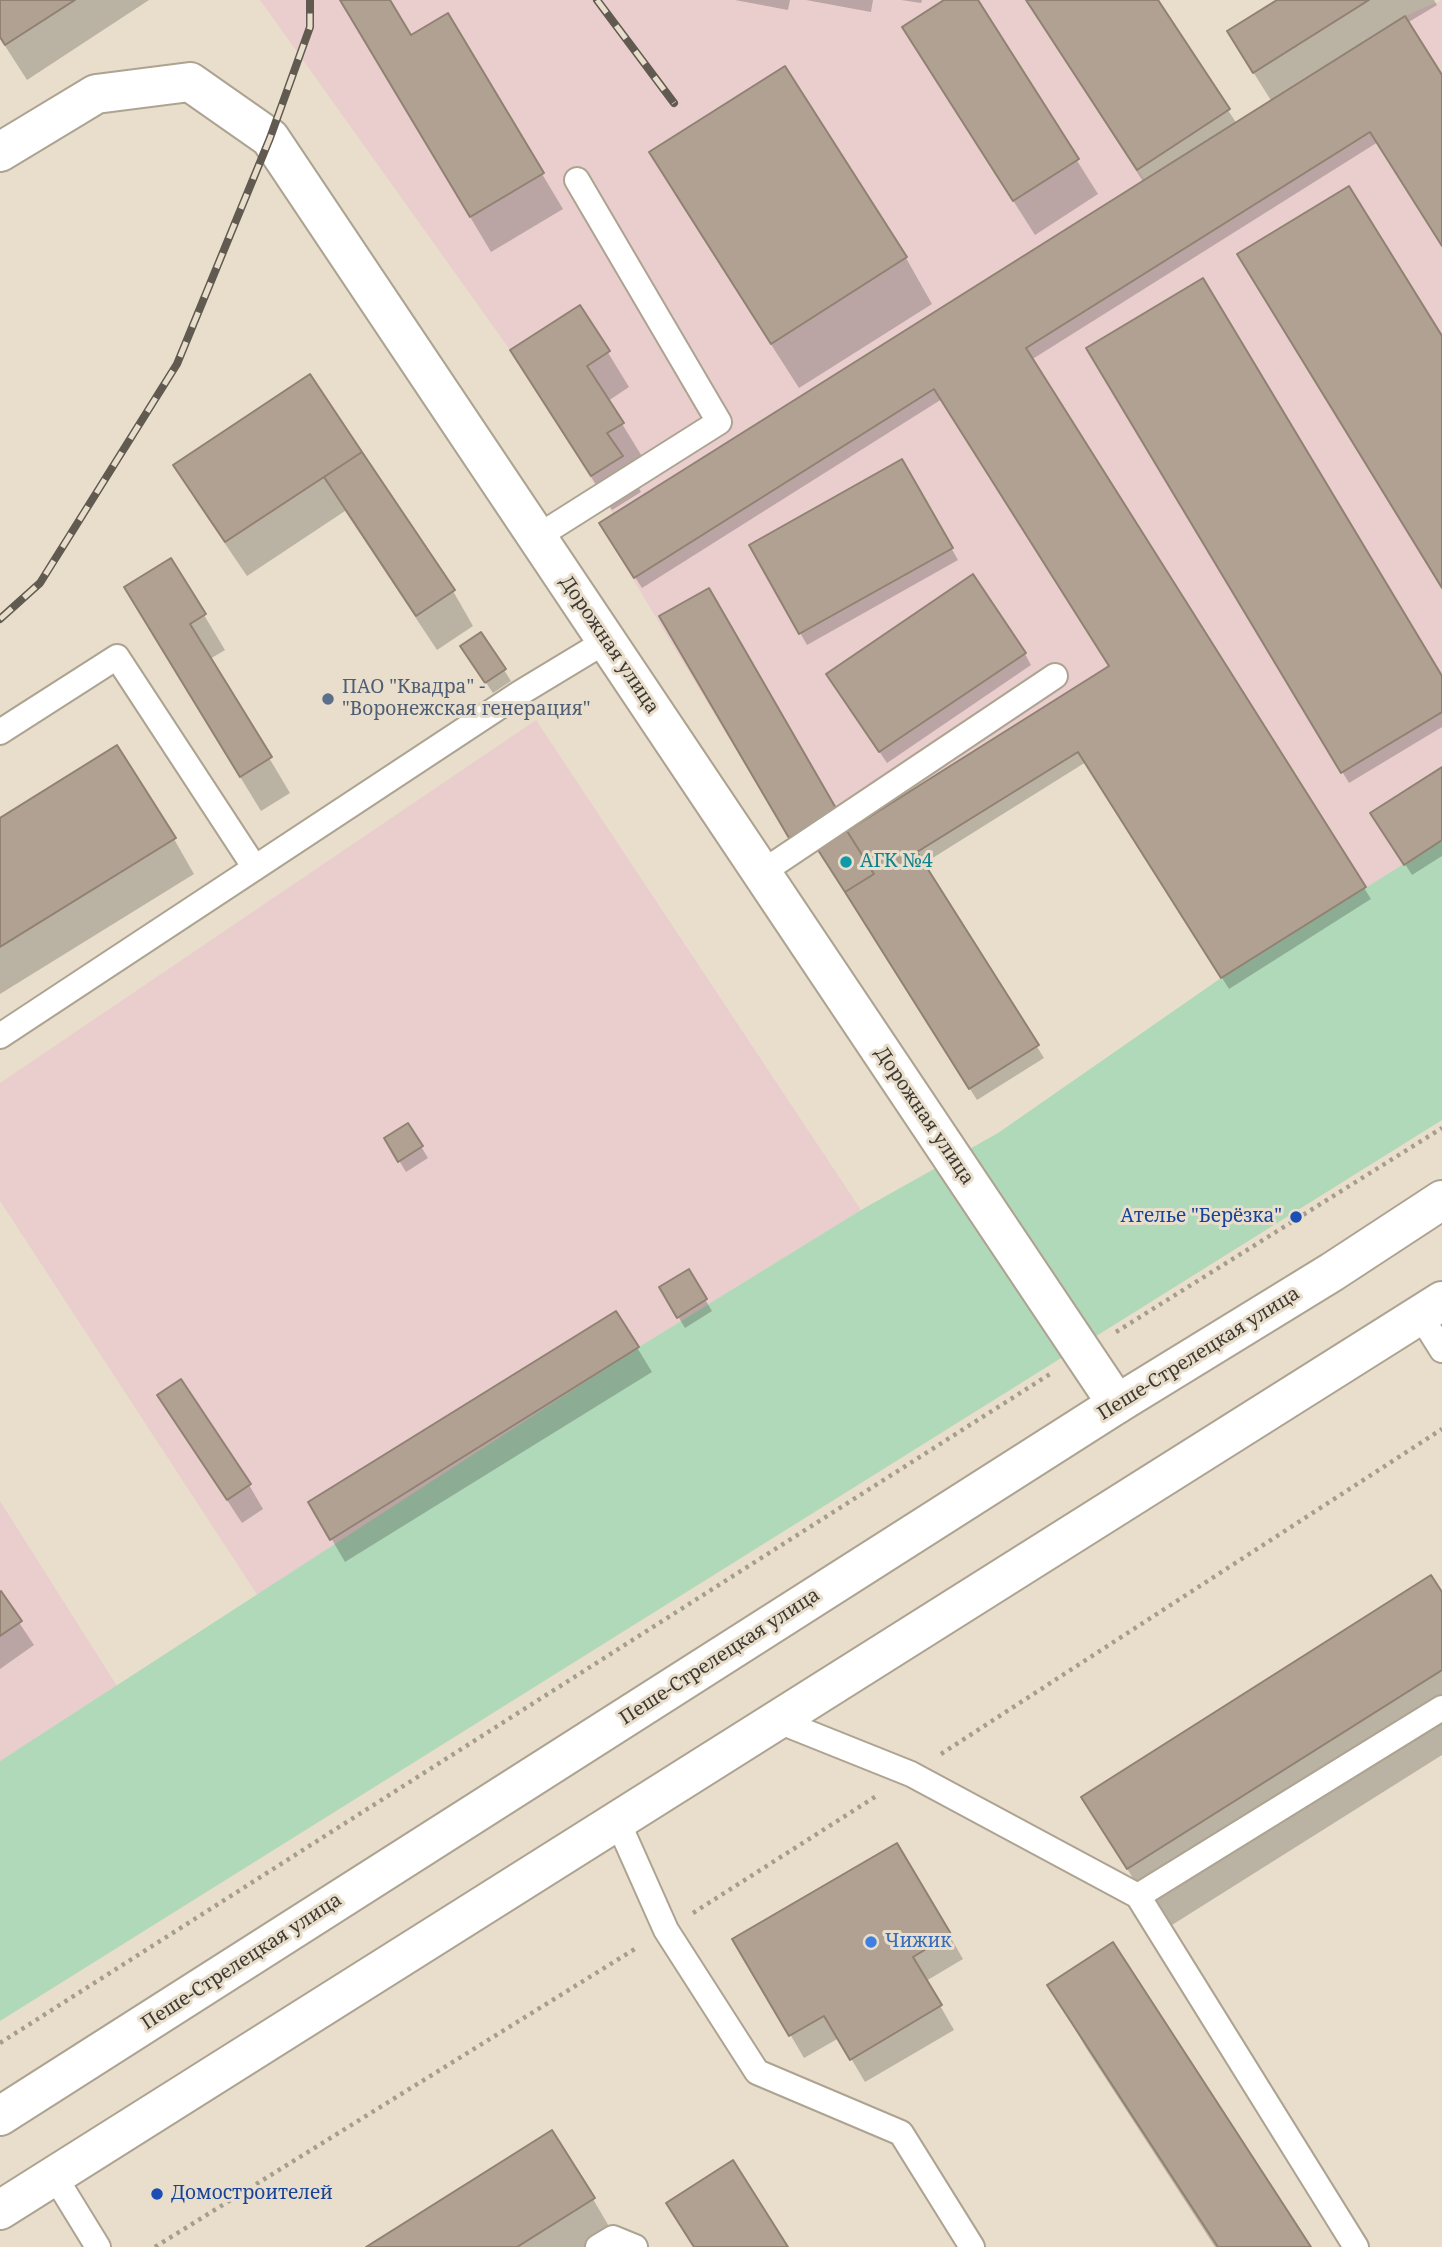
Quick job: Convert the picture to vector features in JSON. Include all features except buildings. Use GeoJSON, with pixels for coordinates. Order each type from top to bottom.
{"type":"FeatureCollection","features":[{"type":"Feature","properties":{"kind":"main road","name":"Дорожная улица"},"geometry":{"type":"LineString","coordinates":[[0,152],[96,94],[190,82],[270,138],[1117,1404]]}},
{"type":"Feature","properties":{"kind":"main road","name":"Пеше-Стрелецкая улица"},"geometry":{"type":"LineString","coordinates":[[0,2116],[1442,1200]]}},
{"type":"Feature","properties":{"kind":"main road"},"geometry":{"type":"LineString","coordinates":[[0,2210],[1431,1308]]}},
{"type":"Feature","properties":{"kind":"lane"},"geometry":{"type":"LineString","coordinates":[[537,537],[719,422],[577,180]]}},
{"type":"Feature","properties":{"kind":"lane"},"geometry":{"type":"LineString","coordinates":[[0,1036],[520,693],[606,640]]}},
{"type":"Feature","properties":{"kind":"lane"},"geometry":{"type":"LineString","coordinates":[[0,732],[117,657],[255,868]]}},
{"type":"Feature","properties":{"kind":"lane"},"geometry":{"type":"LineString","coordinates":[[761,873],[1055,676]]}},
{"type":"Feature","properties":{"kind":"lane"},"geometry":{"type":"LineString","coordinates":[[1431,1308],[1442,1350]]}},
{"type":"Feature","properties":{"kind":"lane"},"geometry":{"type":"LineString","coordinates":[[1138,1896],[1442,1708]]}},
{"type":"Feature","properties":{"kind":"lane"},"geometry":{"type":"LineString","coordinates":[[776,1720],[911,1774],[1138,1896],[1356,2247]]}},
{"type":"Feature","properties":{"kind":"lane"},"geometry":{"type":"LineString","coordinates":[[617,1820],[666,1930],[757,2072],[901,2133],[972,2247]]}},
{"type":"Feature","properties":{"kind":"lane"},"geometry":{"type":"LineString","coordinates":[[55,2177],[98,2247]]}},
{"type":"Feature","properties":{"kind":"lane"},"geometry":{"type":"LineString","coordinates":[[598,2247],[613,2238],[635,2247]]}},
{"type":"Feature","properties":{"kind":"path"},"geometry":{"type":"LineString","coordinates":[[0,2043],[1082,1353],[1442,1128]]}},
{"type":"Feature","properties":{"kind":"path"},"geometry":{"type":"LineString","coordinates":[[155,2247],[666,1930],[1442,1429]]}},
{"type":"Feature","properties":{"kind":"shaded area"},"geometry":{"type":"Polygon","coordinates":[[[260,0],[1026,0],[1145,180],[1405,16],[1442,0],[1442,840],[1316,919],[1165,694],[917,852],[845,892],[818,850],[801,846],[789,838],[599,523],[613,514],[510,350],[260,0]]]}},
{"type":"Feature","properties":{"kind":"shaded area"},"geometry":{"type":"Polygon","coordinates":[[[536,720],[861,1210],[639,1347],[258,1596],[0,1201],[0,1083],[536,720]]]}},
{"type":"Feature","properties":{"kind":"shaded area"},"geometry":{"type":"Polygon","coordinates":[[[0,1501],[117,1686],[0,1761],[0,1501]]]}},
{"type":"Feature","properties":{"kind":"green space"},"geometry":{"type":"Polygon","coordinates":[[[1442,840],[1442,1120],[0,2021],[0,1761],[639,1347],[861,1210],[998,1133],[1221,978],[1442,840]]]}},
{"type":"Feature","properties":{"kind":"railway"},"geometry":{"type":"LineString","coordinates":[[0,619],[40,583],[177,364],[270,138],[310,27],[310,0]]}},
{"type":"Feature","properties":{"kind":"railway"},"geometry":{"type":"LineString","coordinates":[[597,0],[674,103]]}},
{"type":"Feature","properties":{"kind":"place","name":"ПАО \"Квадра\" - \"Воронежская генерация\""},"geometry":{"type":"Point","coordinates":[328,699]}},
{"type":"Feature","properties":{"kind":"place","name":"АГК №4"},"geometry":{"type":"Point","coordinates":[846,862]}},
{"type":"Feature","properties":{"kind":"place","name":"Ателье \"Берёзка\""},"geometry":{"type":"Point","coordinates":[1296,1217]}},
{"type":"Feature","properties":{"kind":"place","name":"Чижик"},"geometry":{"type":"Point","coordinates":[871,1942]}},
{"type":"Feature","properties":{"kind":"place","name":"Домостроителей"},"geometry":{"type":"Point","coordinates":[157,2194]}}]}
